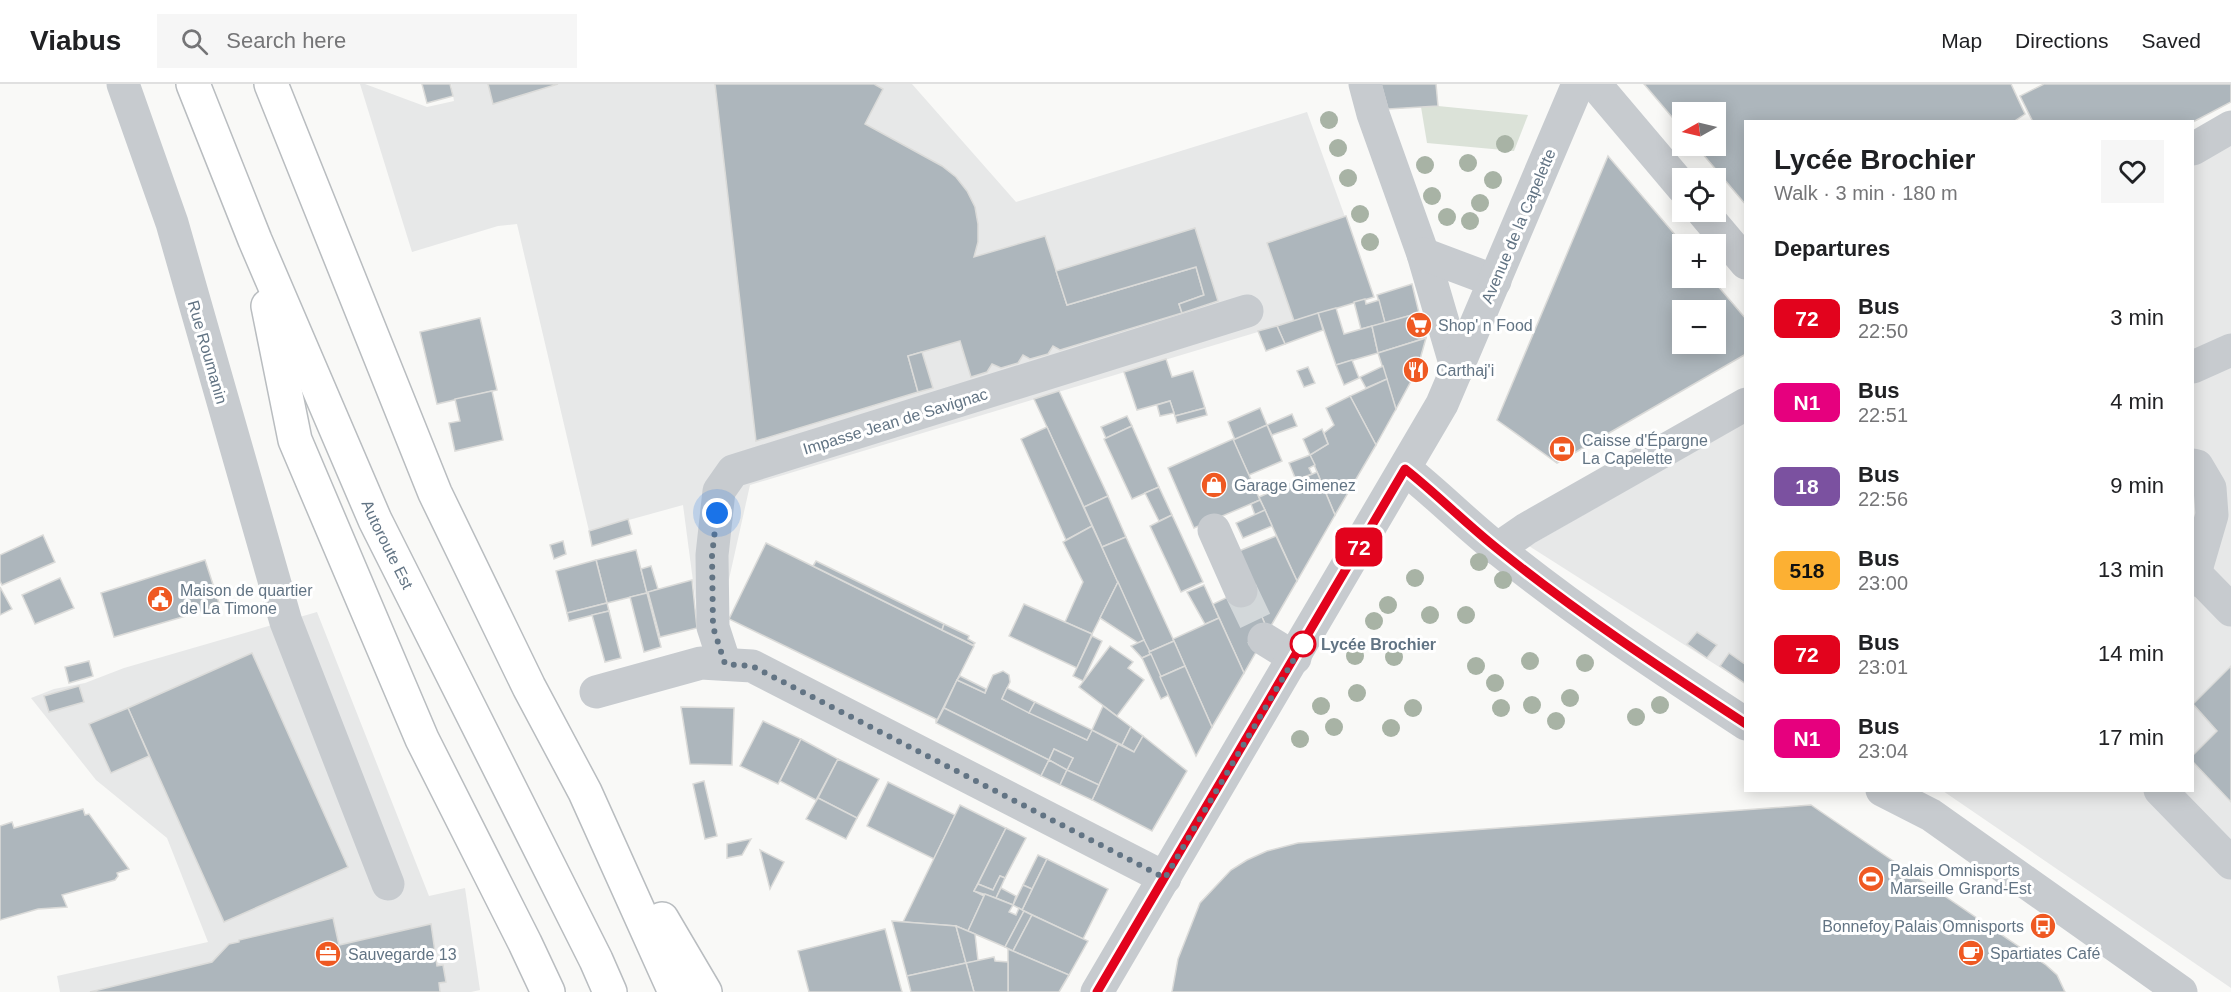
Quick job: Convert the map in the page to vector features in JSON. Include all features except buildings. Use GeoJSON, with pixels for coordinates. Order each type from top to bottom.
{"type":"FeatureCollection","features":[{"type":"Feature","properties":{"kind":"highway","name":"Autoroute Est"},"geometry":{"type":"LineString","coordinates":[[193,84],[255,240],[375,520],[596,960],[608,992]]}},
{"type":"Feature","properties":{"kind":"highway"},"geometry":{"type":"LineString","coordinates":[[271,84],[435,493],[529,687],[585,792],[705,992]]}},
{"type":"Feature","properties":{"kind":"highway"},"geometry":{"type":"LineString","coordinates":[[255,240],[295,440],[422,739],[548,992]]}},
{"type":"Feature","properties":{"kind":"highway"},"geometry":{"type":"LineString","coordinates":[[585,792],[675,992]]}},
{"type":"Feature","properties":{"kind":"street","name":"Rue Roumanin"},"geometry":{"type":"LineString","coordinates":[[123,84],[172,223],[286,622],[388,884]]}},
{"type":"Feature","properties":{"kind":"street"},"geometry":{"type":"LineString","coordinates":[[1365,84],[1373,114],[1423,254],[1457,370]]}},
{"type":"Feature","properties":{"kind":"street","name":"Avenue de la Capelette"},"geometry":{"type":"LineString","coordinates":[[1097,992],[1443,404],[1578,84]]}},
{"type":"Feature","properties":{"kind":"street"},"geometry":{"type":"LineString","coordinates":[[1595,84],[1672,175]]}},
{"type":"Feature","properties":{"kind":"street"},"geometry":{"type":"LineString","coordinates":[[2194,148],[2231,127]]}},
{"type":"Feature","properties":{"kind":"street"},"geometry":{"type":"LineString","coordinates":[[1711,222],[1744,261]]}},
{"type":"Feature","properties":{"kind":"street"},"geometry":{"type":"LineString","coordinates":[[1423,254],[1495,280]]}},
{"type":"Feature","properties":{"kind":"street","name":"Impasse Jean de Savignac"},"geometry":{"type":"LineString","coordinates":[[725,664],[713,627],[712,555],[719,491],[734,471],[1247,311]]}},
{"type":"Feature","properties":{"kind":"street"},"geometry":{"type":"LineString","coordinates":[[2194,367],[2231,350]]}},
{"type":"Feature","properties":{"kind":"street"},"geometry":{"type":"LineString","coordinates":[[1497,549],[1526,529],[1744,405]]}},
{"type":"Feature","properties":{"kind":"street"},"geometry":{"type":"LineString","coordinates":[[2194,465],[2197,466],[2210,488],[2212,515],[2194,575],[2231,610]]}},
{"type":"Feature","properties":{"kind":"street"},"geometry":{"type":"LineString","coordinates":[[1405,469],[1443,499],[1497,549],[1568,603],[1744,723]]}},
{"type":"Feature","properties":{"kind":"street"},"geometry":{"type":"LineString","coordinates":[[1214,530],[1241,591]]}},
{"type":"Feature","properties":{"kind":"street"},"geometry":{"type":"LineString","coordinates":[[1264,639],[1295,658]]}},
{"type":"Feature","properties":{"kind":"street"},"geometry":{"type":"LineString","coordinates":[[596,692],[701,663],[752,666],[1165,878]]}},
{"type":"Feature","properties":{"kind":"street"},"geometry":{"type":"LineString","coordinates":[[1886,792],[1931,815],[2181,992]]}},
{"type":"Feature","properties":{"kind":"street"},"geometry":{"type":"LineString","coordinates":[[2162,792],[2231,863]]}},
{"type":"Feature","properties":{"kind":"shaded area"},"geometry":{"type":"Polygon","coordinates":[[[360,84],[427,107],[454,101],[451,84],[912,84],[1016,202],[1307,112],[1374,297],[750,485],[721,615],[701,642],[683,505],[589,531],[517,224],[498,226],[412,252],[360,84]]]}},
{"type":"Feature","properties":{"kind":"shaded area"},"geometry":{"type":"Polygon","coordinates":[[[1438,106],[1528,115],[1514,151],[1427,143],[1421,107],[1438,106]]]}},
{"type":"Feature","properties":{"kind":"shaded area"},"geometry":{"type":"Polygon","coordinates":[[[2231,142],[2231,988],[1944,792],[2194,792],[2194,163],[2231,142]]]}},
{"type":"Feature","properties":{"kind":"shaded area"},"geometry":{"type":"Polygon","coordinates":[[[1744,423],[1744,683],[1529,546],[1744,423]]]}},
{"type":"Feature","properties":{"kind":"shaded area"},"geometry":{"type":"Polygon","coordinates":[[[317,612],[429,896],[465,888],[480,990],[471,992],[60,992],[57,976],[208,942],[167,838],[96,780],[31,698],[54,689],[85,683],[124,668],[317,612]]]}},
{"type":"Feature","properties":{"kind":"tunnel"},"geometry":{"type":"LineString","coordinates":[[1241,591],[1264,639]]}},
{"type":"Feature","properties":{"kind":"bus line","name":"72"},"geometry":{"type":"LineString","coordinates":[[1097,992],[1405,469],[1443,499],[1497,549],[1568,603],[1744,723]]}},
{"type":"Feature","properties":{"kind":"place","name":"Shop' n Food"},"geometry":{"type":"Point","coordinates":[1419,325]}},
{"type":"Feature","properties":{"kind":"place","name":"Carthaj'i"},"geometry":{"type":"Point","coordinates":[1416,370]}},
{"type":"Feature","properties":{"kind":"place","name":"Caisse d'Épargne La Capelette"},"geometry":{"type":"Point","coordinates":[1562,449]}},
{"type":"Feature","properties":{"kind":"place","name":"Garage Gimenez"},"geometry":{"type":"Point","coordinates":[1214,485]}},
{"type":"Feature","properties":{"kind":"place","name":"Maison de quartier de La Timone"},"geometry":{"type":"Point","coordinates":[160,599]}},
{"type":"Feature","properties":{"kind":"place","name":"Lycée Brochier"},"geometry":{"type":"Point","coordinates":[1303,644]}},
{"type":"Feature","properties":{"kind":"place","name":"Palais Omnisports Marseille Grand-Est"},"geometry":{"type":"Point","coordinates":[1871,879]}},
{"type":"Feature","properties":{"kind":"place","name":"Bonnefoy Palais Omnisports"},"geometry":{"type":"Point","coordinates":[2043,926]}},
{"type":"Feature","properties":{"kind":"place","name":"Spartiates Café"},"geometry":{"type":"Point","coordinates":[1971,953]}},
{"type":"Feature","properties":{"kind":"place","name":"Sauvegarde 13"},"geometry":{"type":"Point","coordinates":[328,954]}},
{"type":"Feature","properties":{"kind":"route"},"geometry":{"type":"LineString","coordinates":[[717,513],[712,555],[713,627],[725,664],[752,666],[1165,878],[1303,644]]}}]}
